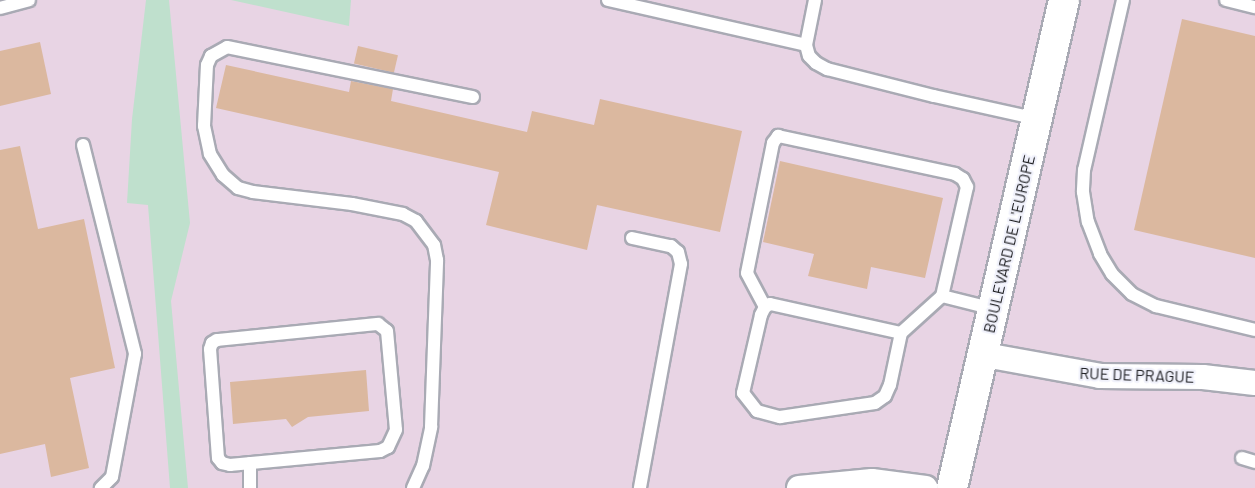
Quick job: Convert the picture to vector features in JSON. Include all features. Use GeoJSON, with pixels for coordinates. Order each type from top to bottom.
{"type":"FeatureCollection","features":[{"type":"Feature","properties":{"kind":"street","name":"BOULEVARD DE L'EUROPE"},"geometry":{"type":"LineString","coordinates":[[952,488],[995,309],[1064,0]]}},
{"type":"Feature","properties":{"kind":"street","name":"RUE DE PRAGUE"},"geometry":{"type":"LineString","coordinates":[[984,355],[1100,376],[1203,377],[1255,383]]}},
{"type":"Feature","properties":{"kind":"street"},"geometry":{"type":"LineString","coordinates":[[799,488],[872,481],[926,488]]}},
{"type":"Feature","properties":{"kind":"lane"},"geometry":{"type":"LineString","coordinates":[[0,8],[29,0]]}},
{"type":"Feature","properties":{"kind":"lane"},"geometry":{"type":"LineString","coordinates":[[608,0],[806,45]]}},
{"type":"Feature","properties":{"kind":"lane"},"geometry":{"type":"LineString","coordinates":[[815,0],[806,45],[809,56],[816,63],[828,69],[1038,119]]}},
{"type":"Feature","properties":{"kind":"lane"},"geometry":{"type":"LineString","coordinates":[[1123,0],[1084,170],[1083,192],[1088,222],[1100,254],[1112,274],[1132,294],[1156,306],[1255,330]]}},
{"type":"Feature","properties":{"kind":"lane"},"geometry":{"type":"LineString","coordinates":[[1226,0],[1255,7]]}},
{"type":"Feature","properties":{"kind":"lane"},"geometry":{"type":"LineString","coordinates":[[413,488],[423,466],[430,427],[437,260],[434,245],[416,221],[403,214],[352,204],[253,192],[238,188],[223,175],[210,154],[204,126],[207,65],[211,56],[226,47],[473,97]]}},
{"type":"Feature","properties":{"kind":"lane"},"geometry":{"type":"LineString","coordinates":[[778,136],[955,174],[963,179],[967,188],[942,296],[901,333],[890,385],[885,396],[875,403],[780,417],[757,411],[743,393],[765,307],[747,273],[773,142],[778,136]]}},
{"type":"Feature","properties":{"kind":"lane"},"geometry":{"type":"LineString","coordinates":[[83,145],[135,354],[112,477],[101,488]]}},
{"type":"Feature","properties":{"kind":"lane"},"geometry":{"type":"LineString","coordinates":[[632,238],[671,246],[678,252],[681,264],[640,488]]}},
{"type":"Feature","properties":{"kind":"lane"},"geometry":{"type":"LineString","coordinates":[[942,296],[995,309]]}},
{"type":"Feature","properties":{"kind":"lane"},"geometry":{"type":"LineString","coordinates":[[765,307],[770,304],[901,333]]}},
{"type":"Feature","properties":{"kind":"lane"},"geometry":{"type":"LineString","coordinates":[[355,327],[384,327],[387,331],[396,430],[388,447],[380,451],[250,463],[230,465],[222,463],[218,458],[210,349],[212,343],[217,340],[355,327]]}},
{"type":"Feature","properties":{"kind":"lane"},"geometry":{"type":"LineString","coordinates":[[1242,458],[1255,462]]}},
{"type":"Feature","properties":{"kind":"lane"},"geometry":{"type":"LineString","coordinates":[[250,463],[250,488]]}},
{"type":"Feature","properties":{"kind":"shaded area"},"geometry":{"type":"Polygon","coordinates":[[[0,0],[1255,0],[1255,488],[0,488],[0,0]]]}},
{"type":"Feature","properties":{"kind":"green space"},"geometry":{"type":"Polygon","coordinates":[[[146,0],[169,0],[190,223],[171,301],[188,488],[170,488],[148,205],[127,203],[132,119],[146,0]]]}},
{"type":"Feature","properties":{"kind":"green space"},"geometry":{"type":"Polygon","coordinates":[[[231,0],[351,0],[349,26],[231,0]]]}},
{"type":"Feature","properties":{"kind":"building"},"geometry":{"type":"Polygon","coordinates":[[[1182,19],[1255,36],[1255,258],[1134,230],[1182,19]]]}},
{"type":"Feature","properties":{"kind":"building"},"geometry":{"type":"Polygon","coordinates":[[[40,42],[51,94],[0,106],[0,51],[40,42]]]}},
{"type":"Feature","properties":{"kind":"building"},"geometry":{"type":"Polygon","coordinates":[[[358,46],[398,55],[394,73],[354,64],[358,46]]]}},
{"type":"Feature","properties":{"kind":"building"},"geometry":{"type":"Polygon","coordinates":[[[226,65],[349,92],[351,81],[393,89],[391,101],[527,132],[532,111],[594,125],[600,99],[742,131],[720,232],[597,205],[587,250],[486,225],[499,172],[216,108],[226,65]]]}},
{"type":"Feature","properties":{"kind":"building"},"geometry":{"type":"Polygon","coordinates":[[[20,146],[38,229],[84,219],[115,368],[70,378],[89,468],[51,477],[45,444],[0,454],[0,150],[20,146]]]}},
{"type":"Feature","properties":{"kind":"building"},"geometry":{"type":"Polygon","coordinates":[[[780,161],[943,198],[925,278],[871,267],[867,289],[808,276],[814,254],[763,242],[780,161]]]}},
{"type":"Feature","properties":{"kind":"building"},"geometry":{"type":"Polygon","coordinates":[[[366,370],[369,411],[308,417],[292,427],[286,419],[233,424],[230,382],[366,370]]]}}]}
